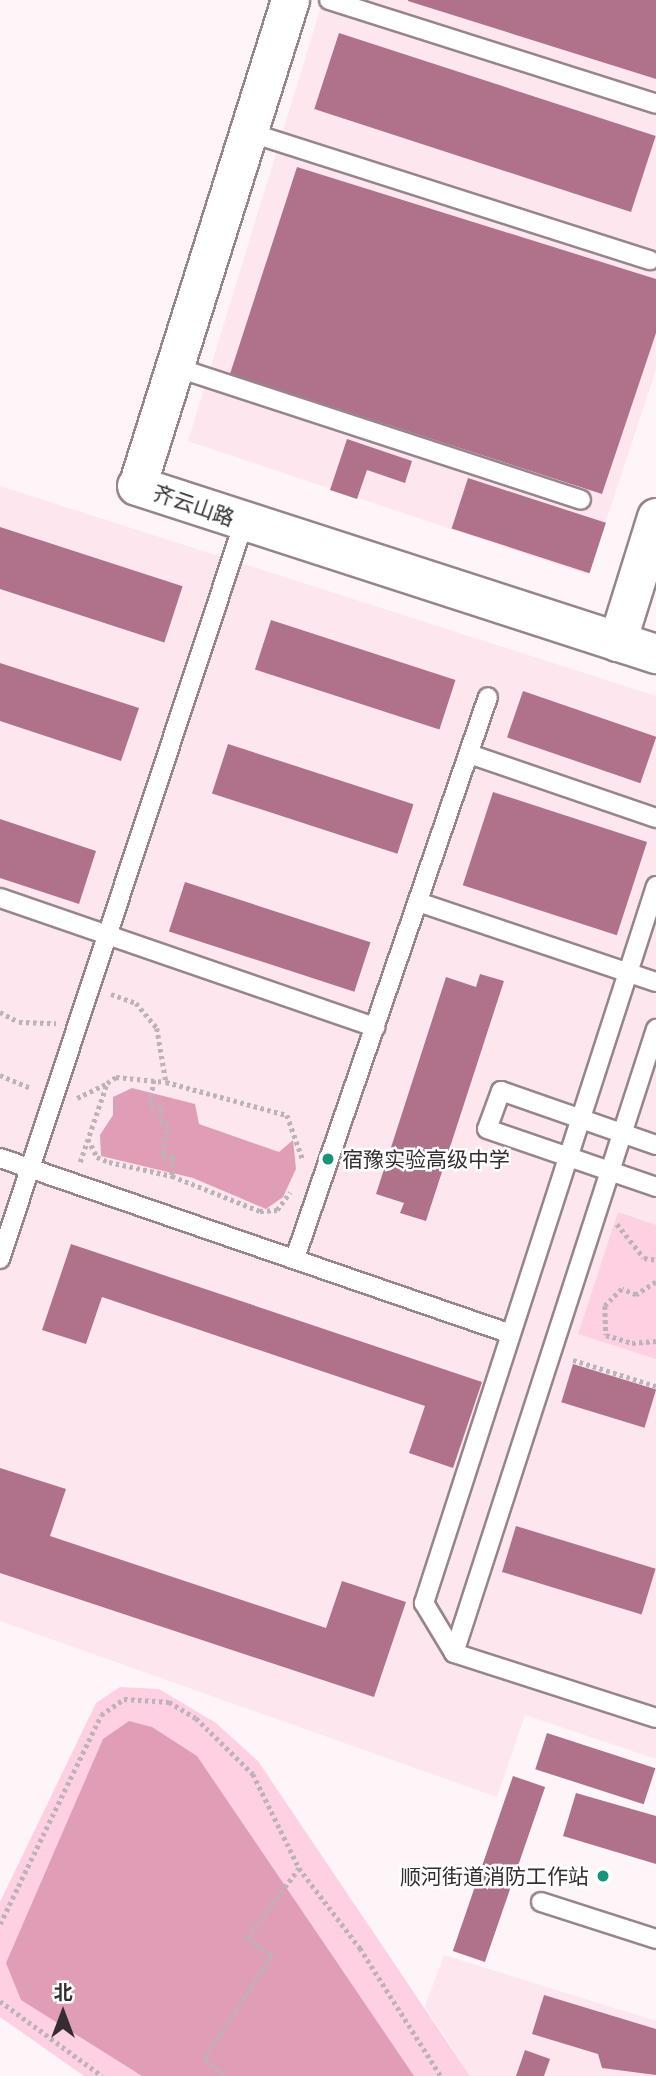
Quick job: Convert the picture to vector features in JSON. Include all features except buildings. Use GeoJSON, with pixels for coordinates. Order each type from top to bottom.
{"type":"FeatureCollection","features":[{"type":"Feature","properties":{"kind":"street","name":"齐云山路"},"geometry":{"type":"LineString","coordinates":[[290,0],[137,486],[656,654]]}},
{"type":"Feature","properties":{"kind":"street"},"geometry":{"type":"LineString","coordinates":[[617,642],[656,517]]}},
{"type":"Feature","properties":{"kind":"lane"},"geometry":{"type":"LineString","coordinates":[[329,0],[656,104]]}},
{"type":"Feature","properties":{"kind":"lane"},"geometry":{"type":"LineString","coordinates":[[248,132],[650,260]]}},
{"type":"Feature","properties":{"kind":"lane"},"geometry":{"type":"LineString","coordinates":[[175,367],[581,500]]}},
{"type":"Feature","properties":{"kind":"lane"},"geometry":{"type":"LineString","coordinates":[[0,1259],[244,522]]}},
{"type":"Feature","properties":{"kind":"lane"},"geometry":{"type":"LineString","coordinates":[[295,1258],[488,697]]}},
{"type":"Feature","properties":{"kind":"lane"},"geometry":{"type":"LineString","coordinates":[[469,754],[656,818]]}},
{"type":"Feature","properties":{"kind":"lane"},"geometry":{"type":"LineString","coordinates":[[656,886],[649,930],[628,973],[424,1602],[454,1653],[656,1718]]}},
{"type":"Feature","properties":{"kind":"lane"},"geometry":{"type":"LineString","coordinates":[[0,898],[375,1027]]}},
{"type":"Feature","properties":{"kind":"lane"},"geometry":{"type":"LineString","coordinates":[[418,902],[656,982]]}},
{"type":"Feature","properties":{"kind":"lane"},"geometry":{"type":"LineString","coordinates":[[454,1653],[656,1029]]}},
{"type":"Feature","properties":{"kind":"lane"},"geometry":{"type":"LineString","coordinates":[[656,1145],[501,1091],[487,1129],[656,1187]]}},
{"type":"Feature","properties":{"kind":"lane"},"geometry":{"type":"LineString","coordinates":[[0,1158],[511,1334]]}},
{"type":"Feature","properties":{"kind":"lane"},"geometry":{"type":"LineString","coordinates":[[541,1902],[656,1939]]}},
{"type":"Feature","properties":{"kind":"path"},"geometry":{"type":"LineString","coordinates":[[90,987],[147,1013],[158,1028],[166,1082]]}},
{"type":"Feature","properties":{"kind":"path"},"geometry":{"type":"LineString","coordinates":[[0,1012],[41,1025],[79,1018]]}},
{"type":"Feature","properties":{"kind":"path"},"geometry":{"type":"LineString","coordinates":[[73,1183],[107,1083],[116,1077],[166,1082],[287,1115],[296,1126],[300,1154],[298,1173]]}},
{"type":"Feature","properties":{"kind":"path"},"geometry":{"type":"LineString","coordinates":[[154,1080],[150,1106],[162,1108],[160,1122],[168,1123],[162,1156],[173,1157],[172,1176]]}},
{"type":"Feature","properties":{"kind":"path"},"geometry":{"type":"LineString","coordinates":[[88,1138],[97,1157],[109,1162],[172,1176],[270,1213],[297,1182]]}},
{"type":"Feature","properties":{"kind":"path"},"geometry":{"type":"LineString","coordinates":[[300,1154],[322,1180]]}},
{"type":"Feature","properties":{"kind":"path"},"geometry":{"type":"LineString","coordinates":[[598,1207],[644,1258],[656,1260]]}},
{"type":"Feature","properties":{"kind":"path"},"geometry":{"type":"LineString","coordinates":[[656,1282],[636,1295],[622,1289],[605,1306],[606,1335],[632,1343],[656,1341]]}},
{"type":"Feature","properties":{"kind":"path"},"geometry":{"type":"LineString","coordinates":[[550,1353],[656,1386]]}},
{"type":"Feature","properties":{"kind":"path"},"geometry":{"type":"LineString","coordinates":[[0,1924],[93,1726],[124,1699],[169,1702],[197,1718],[253,1774],[299,1868],[360,1948],[441,2076]]}},
{"type":"Feature","properties":{"kind":"path"},"geometry":{"type":"LineString","coordinates":[[224,2076],[204,2058],[271,1956],[247,1938],[299,1868]]}},
{"type":"Feature","properties":{"kind":"path"},"geometry":{"type":"LineString","coordinates":[[0,2001],[102,2076]]}},
{"type":"Feature","properties":{"kind":"shaded area"},"geometry":{"type":"Polygon","coordinates":[[[323,0],[656,0],[656,370],[588,575],[188,441],[323,0]]]}},
{"type":"Feature","properties":{"kind":"shaded area","name":"宿豫实验高级中学"},"geometry":{"type":"Polygon","coordinates":[[[0,486],[656,696],[656,1759],[525,1715],[497,1797],[0,1621],[0,486]]]}},
{"type":"Feature","properties":{"kind":"shaded area"},"geometry":{"type":"Polygon","coordinates":[[[132,1088],[195,1104],[199,1124],[279,1152],[293,1140],[296,1169],[283,1197],[266,1209],[193,1178],[101,1156],[100,1135],[113,1115],[113,1097],[132,1088]]]}},
{"type":"Feature","properties":{"kind":"shaded area"},"geometry":{"type":"Polygon","coordinates":[[[618,1212],[656,1225],[656,1359],[578,1334],[618,1212]]]}},
{"type":"Feature","properties":{"kind":"shaded area"},"geometry":{"type":"Polygon","coordinates":[[[120,1687],[159,1689],[216,1723],[258,1761],[470,2076],[84,2076],[0,2017],[0,1902],[96,1703],[120,1687]]]}},
{"type":"Feature","properties":{"kind":"shaded area"},"geometry":{"type":"Polygon","coordinates":[[[129,1721],[152,1727],[197,1756],[414,2076],[142,2076],[21,2000],[6,1963],[103,1739],[129,1721]]]}},
{"type":"Feature","properties":{"kind":"shaded area"},"geometry":{"type":"Polygon","coordinates":[[[444,1955],[656,2021],[656,2076],[470,2076],[425,2006],[444,1955]]]}},
{"type":"Feature","properties":{"kind":"place","name":"宿豫实验高级中学"},"geometry":{"type":"Point","coordinates":[328,1159]}},
{"type":"Feature","properties":{"kind":"place","name":"顺河街道消防工作站"},"geometry":{"type":"Point","coordinates":[603,1876]}}]}
